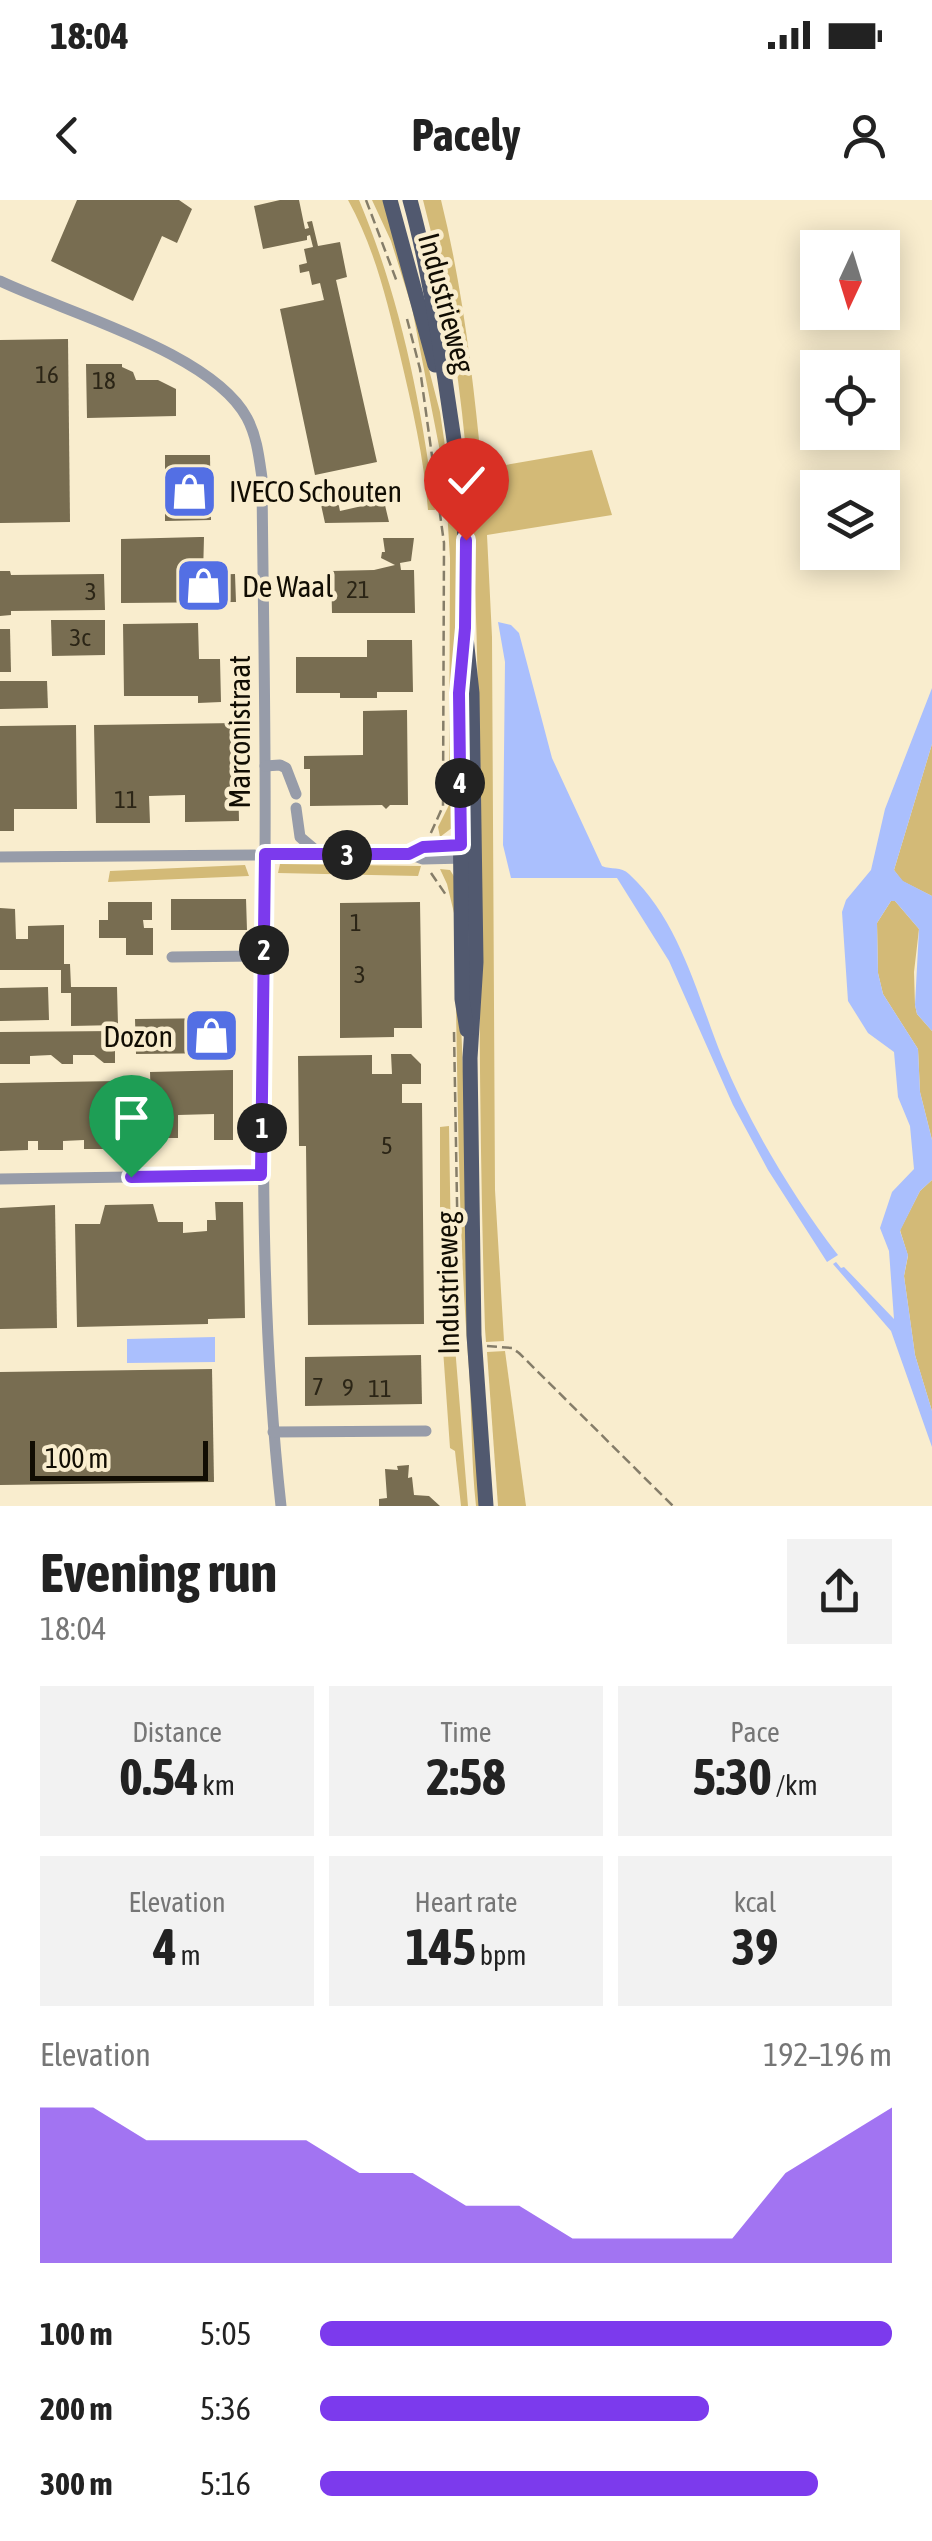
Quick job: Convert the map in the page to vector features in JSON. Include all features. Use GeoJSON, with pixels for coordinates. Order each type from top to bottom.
{"type":"FeatureCollection","features":[{"type":"Feature","properties":{"kind":"main road","name":"Industrieweg"},"geometry":{"type":"LineString","coordinates":[[390,200],[451,421]]}},
{"type":"Feature","properties":{"kind":"main road","name":"Industrieweg"},"geometry":{"type":"LineString","coordinates":[[410,200],[433,302],[464,509],[465,628],[472,693],[462,999],[470,1058],[475,1347],[486,1506]]}},
{"type":"Feature","properties":{"kind":"street","name":"Marconistraat"},"geometry":{"type":"LineString","coordinates":[[0,281],[195,365],[226,390],[246,417],[258,447],[262,478],[265,766],[261,1175],[273,1432],[281,1506]]}},
{"type":"Feature","properties":{"kind":"street"},"geometry":{"type":"LineString","coordinates":[[265,766],[286,768],[296,794]]}},
{"type":"Feature","properties":{"kind":"street"},"geometry":{"type":"LineString","coordinates":[[296,808],[300,836],[321,855]]}},
{"type":"Feature","properties":{"kind":"street"},"geometry":{"type":"LineString","coordinates":[[0,857],[409,854],[423,847],[466,853]]}},
{"type":"Feature","properties":{"kind":"street"},"geometry":{"type":"LineString","coordinates":[[172,957],[264,956]]}},
{"type":"Feature","properties":{"kind":"street"},"geometry":{"type":"LineString","coordinates":[[0,1179],[261,1175]]}},
{"type":"Feature","properties":{"kind":"street"},"geometry":{"type":"LineString","coordinates":[[273,1432],[426,1431]]}},
{"type":"Feature","properties":{"kind":"path"},"geometry":{"type":"LineString","coordinates":[[475,1347],[512,1348],[673,1506]]}},
{"type":"Feature","properties":{"kind":"shaded area"},"geometry":{"type":"Polygon","coordinates":[[[348,200],[359,200],[398,314],[416,391],[435,510],[428,510],[417,432],[385,295],[366,237],[348,200]]]}},
{"type":"Feature","properties":{"kind":"shaded area"},"geometry":{"type":"Polygon","coordinates":[[[372,200],[385,200],[440,412],[458,534],[457,824],[440,837],[438,827],[449,805],[450,558],[445,477],[412,308],[391,241],[372,200]]]}},
{"type":"Feature","properties":{"kind":"shaded area"},"geometry":{"type":"Polygon","coordinates":[[[423,200],[441,200],[449,233],[482,469],[592,450],[612,515],[487,535],[492,637],[495,1190],[504,1341],[486,1342],[485,1329],[478,678],[471,517],[455,357],[423,200]]]}},
{"type":"Feature","properties":{"kind":"shaded area"},"geometry":{"type":"Polygon","coordinates":[[[932,744],[932,896],[902,881],[894,870],[932,744]]]}},
{"type":"Feature","properties":{"kind":"shaded area"},"geometry":{"type":"Polygon","coordinates":[[[280,864],[421,866],[418,876],[278,873],[280,864]]]}},
{"type":"Feature","properties":{"kind":"shaded area"},"geometry":{"type":"Polygon","coordinates":[[[245,865],[249,876],[108,882],[110,871],[245,865]]]}},
{"type":"Feature","properties":{"kind":"shaded area"},"geometry":{"type":"Polygon","coordinates":[[[440,869],[450,870],[455,878],[481,1506],[476,1506],[474,1489],[462,1255],[454,913],[440,869]]]}},
{"type":"Feature","properties":{"kind":"shaded area"},"geometry":{"type":"Polygon","coordinates":[[[891,901],[919,929],[915,1005],[917,1014],[932,1031],[932,1140],[920,1092],[918,1049],[883,994],[878,973],[877,923],[891,901]]]}},
{"type":"Feature","properties":{"kind":"shaded area"},"geometry":{"type":"Polygon","coordinates":[[[449,1126],[452,1310],[468,1506],[461,1506],[455,1451],[450,1448],[440,1307],[440,1127],[449,1126]]]}},
{"type":"Feature","properties":{"kind":"shaded area"},"geometry":{"type":"Polygon","coordinates":[[[932,1180],[932,1411],[915,1355],[904,1276],[908,1256],[900,1230],[920,1191],[932,1180]]]}},
{"type":"Feature","properties":{"kind":"shaded area"},"geometry":{"type":"Polygon","coordinates":[[[505,1351],[526,1506],[498,1506],[487,1352],[505,1351]]]}},
{"type":"Feature","properties":{"kind":"water"},"geometry":{"type":"Polygon","coordinates":[[[498,622],[511,625],[519,633],[552,758],[602,866],[626,872],[662,914],[759,1135],[838,1255],[827,1262],[768,1170],[733,1105],[669,961],[617,878],[511,878],[503,845],[505,662],[498,622]]]}},
{"type":"Feature","properties":{"kind":"water"},"geometry":{"type":"Polygon","coordinates":[[[932,688],[932,744],[894,870],[903,881],[932,896],[932,1031],[917,1014],[915,1005],[919,929],[895,901],[891,901],[877,923],[878,973],[883,994],[918,1049],[920,1092],[932,1140],[932,1180],[920,1191],[900,1231],[908,1255],[904,1276],[915,1355],[932,1411],[932,1447],[891,1331],[833,1264],[844,1267],[894,1319],[889,1251],[880,1228],[892,1192],[914,1169],[910,1126],[898,1097],[894,1052],[868,1033],[848,1001],[842,912],[846,900],[871,870],[885,809],[932,688]]]}},
{"type":"Feature","properties":{"kind":"water"},"geometry":{"type":"Polygon","coordinates":[[[215,1337],[215,1362],[127,1363],[127,1339],[215,1337]]]}},
{"type":"Feature","properties":{"kind":"building"},"geometry":{"type":"Polygon","coordinates":[[[77,200],[179,200],[192,209],[177,243],[162,236],[133,301],[51,261],[77,200]]]}},
{"type":"Feature","properties":{"kind":"building"},"geometry":{"type":"Polygon","coordinates":[[[299,200],[305,229],[309,228],[307,222],[312,221],[318,246],[340,242],[347,277],[336,280],[377,462],[315,475],[280,309],[324,300],[320,283],[312,285],[309,271],[300,273],[299,265],[307,263],[304,249],[313,247],[310,235],[307,240],[263,249],[254,206],[299,200]]]}},
{"type":"Feature","properties":{"kind":"building"},"geometry":{"type":"Polygon","coordinates":[[[68,339],[70,522],[0,523],[0,340],[68,339]]]}},
{"type":"Feature","properties":{"kind":"building"},"geometry":{"type":"Polygon","coordinates":[[[86,364],[122,364],[133,372],[136,380],[158,380],[176,389],[176,416],[87,418],[86,364]]]}},
{"type":"Feature","properties":{"kind":"building"},"geometry":{"type":"Polygon","coordinates":[[[165,455],[210,455],[211,520],[165,521],[165,455]]]}},
{"type":"Feature","properties":{"kind":"building"},"geometry":{"type":"Polygon","coordinates":[[[335,488],[340,511],[384,501],[389,522],[325,523],[318,491],[335,488]]]}},
{"type":"Feature","properties":{"kind":"building"},"geometry":{"type":"Polygon","coordinates":[[[204,537],[203,575],[235,574],[236,602],[121,603],[121,539],[204,537]]]}},
{"type":"Feature","properties":{"kind":"building"},"geometry":{"type":"Polygon","coordinates":[[[383,538],[414,538],[411,561],[400,563],[401,570],[414,570],[415,613],[332,613],[331,571],[374,570],[395,565],[381,558],[385,552],[383,538]]]}},
{"type":"Feature","properties":{"kind":"building"},"geometry":{"type":"Polygon","coordinates":[[[0,571],[10,571],[11,575],[104,574],[105,610],[11,611],[11,615],[0,616],[0,571]]]}},
{"type":"Feature","properties":{"kind":"building"},"geometry":{"type":"Polygon","coordinates":[[[51,620],[105,620],[105,655],[52,656],[51,620]]]}},
{"type":"Feature","properties":{"kind":"building"},"geometry":{"type":"Polygon","coordinates":[[[198,623],[199,659],[220,659],[221,702],[198,703],[198,696],[124,696],[123,624],[198,623]]]}},
{"type":"Feature","properties":{"kind":"building"},"geometry":{"type":"Polygon","coordinates":[[[0,629],[10,629],[11,672],[0,672],[0,629]]]}},
{"type":"Feature","properties":{"kind":"building"},"geometry":{"type":"Polygon","coordinates":[[[367,640],[412,640],[413,692],[377,692],[377,698],[296,693],[296,657],[367,657],[367,640]]]}},
{"type":"Feature","properties":{"kind":"building"},"geometry":{"type":"Polygon","coordinates":[[[0,681],[47,681],[48,708],[0,709],[0,681]]]}},
{"type":"Feature","properties":{"kind":"building"},"geometry":{"type":"Polygon","coordinates":[[[407,710],[408,805],[390,805],[386,809],[382,805],[310,806],[310,769],[304,769],[304,756],[363,755],[363,711],[407,710]]]}},
{"type":"Feature","properties":{"kind":"building"},"geometry":{"type":"Polygon","coordinates":[[[237,723],[239,821],[185,822],[185,795],[149,796],[150,823],[96,823],[94,725],[237,723]]]}},
{"type":"Feature","properties":{"kind":"building"},"geometry":{"type":"Polygon","coordinates":[[[76,725],[77,809],[14,809],[14,831],[0,831],[0,726],[76,725]]]}},
{"type":"Feature","properties":{"kind":"building"},"geometry":{"type":"Polygon","coordinates":[[[171,899],[246,899],[247,930],[171,930],[171,899]]]}},
{"type":"Feature","properties":{"kind":"building"},"geometry":{"type":"Polygon","coordinates":[[[108,902],[152,902],[152,920],[143,920],[144,928],[153,928],[153,955],[126,955],[126,938],[99,938],[99,920],[108,920],[108,902]]]}},
{"type":"Feature","properties":{"kind":"building"},"geometry":{"type":"Polygon","coordinates":[[[420,902],[422,1028],[394,1028],[394,1037],[340,1038],[340,903],[420,902]]]}},
{"type":"Feature","properties":{"kind":"building"},"geometry":{"type":"Polygon","coordinates":[[[0,908],[15,909],[16,939],[28,939],[28,926],[64,925],[64,964],[70,964],[71,987],[117,987],[118,1025],[71,1026],[71,993],[61,993],[61,970],[0,970],[0,908]]]}},
{"type":"Feature","properties":{"kind":"building"},"geometry":{"type":"Polygon","coordinates":[[[48,987],[49,1020],[0,1021],[0,988],[48,987]]]}},
{"type":"Feature","properties":{"kind":"building"},"geometry":{"type":"Polygon","coordinates":[[[225,1018],[226,1053],[136,1054],[135,1019],[225,1018]]]}},
{"type":"Feature","properties":{"kind":"building"},"geometry":{"type":"Polygon","coordinates":[[[115,1031],[115,1063],[104,1063],[94,1055],[73,1055],[73,1064],[62,1064],[51,1055],[30,1056],[30,1064],[0,1064],[0,1032],[115,1031]]]}},
{"type":"Feature","properties":{"kind":"building"},"geometry":{"type":"Polygon","coordinates":[[[391,1054],[411,1054],[421,1064],[421,1084],[402,1084],[402,1103],[422,1103],[424,1324],[308,1325],[306,1146],[299,1146],[298,1056],[372,1055],[372,1074],[392,1074],[391,1054]]]}},
{"type":"Feature","properties":{"kind":"building"},"geometry":{"type":"Polygon","coordinates":[[[233,1070],[233,1140],[214,1140],[214,1114],[178,1115],[178,1138],[152,1138],[150,1072],[233,1070]]]}},
{"type":"Feature","properties":{"kind":"building"},"geometry":{"type":"Polygon","coordinates":[[[118,1081],[120,1140],[109,1140],[109,1149],[84,1149],[84,1140],[63,1141],[63,1150],[38,1150],[38,1141],[28,1141],[28,1150],[0,1151],[0,1083],[118,1081]]]}},
{"type":"Feature","properties":{"kind":"building"},"geometry":{"type":"Polygon","coordinates":[[[215,1202],[243,1202],[245,1318],[208,1319],[208,1324],[77,1327],[75,1224],[100,1224],[105,1205],[153,1204],[158,1222],[183,1222],[183,1233],[207,1231],[207,1220],[216,1220],[215,1202]]]}},
{"type":"Feature","properties":{"kind":"building"},"geometry":{"type":"Polygon","coordinates":[[[55,1205],[57,1328],[0,1329],[0,1208],[55,1205]]]}},
{"type":"Feature","properties":{"kind":"building"},"geometry":{"type":"Polygon","coordinates":[[[421,1355],[422,1404],[305,1406],[305,1357],[421,1355]]]}},
{"type":"Feature","properties":{"kind":"building"},"geometry":{"type":"Polygon","coordinates":[[[212,1369],[214,1482],[0,1485],[0,1372],[212,1369]]]}},
{"type":"Feature","properties":{"kind":"building"},"geometry":{"type":"Polygon","coordinates":[[[409,1465],[408,1478],[412,1477],[414,1495],[429,1496],[440,1506],[379,1506],[379,1499],[387,1498],[385,1469],[398,1470],[397,1466],[409,1465]]]}},
{"type":"Feature","properties":{"kind":"place","name":"IVECO Schouten"},"geometry":{"type":"Point","coordinates":[190,491]}},
{"type":"Feature","properties":{"kind":"place","name":"De Waal"},"geometry":{"type":"Point","coordinates":[203,586]}},
{"type":"Feature","properties":{"kind":"place","name":"Dozon"},"geometry":{"type":"Point","coordinates":[212,1036]}},
{"type":"Feature","properties":{"kind":"route"},"geometry":{"type":"LineString","coordinates":[[131,1177],[261,1175],[265,854],[409,854],[423,847],[461,845],[459,693],[465,628],[466,540]]}}]}
